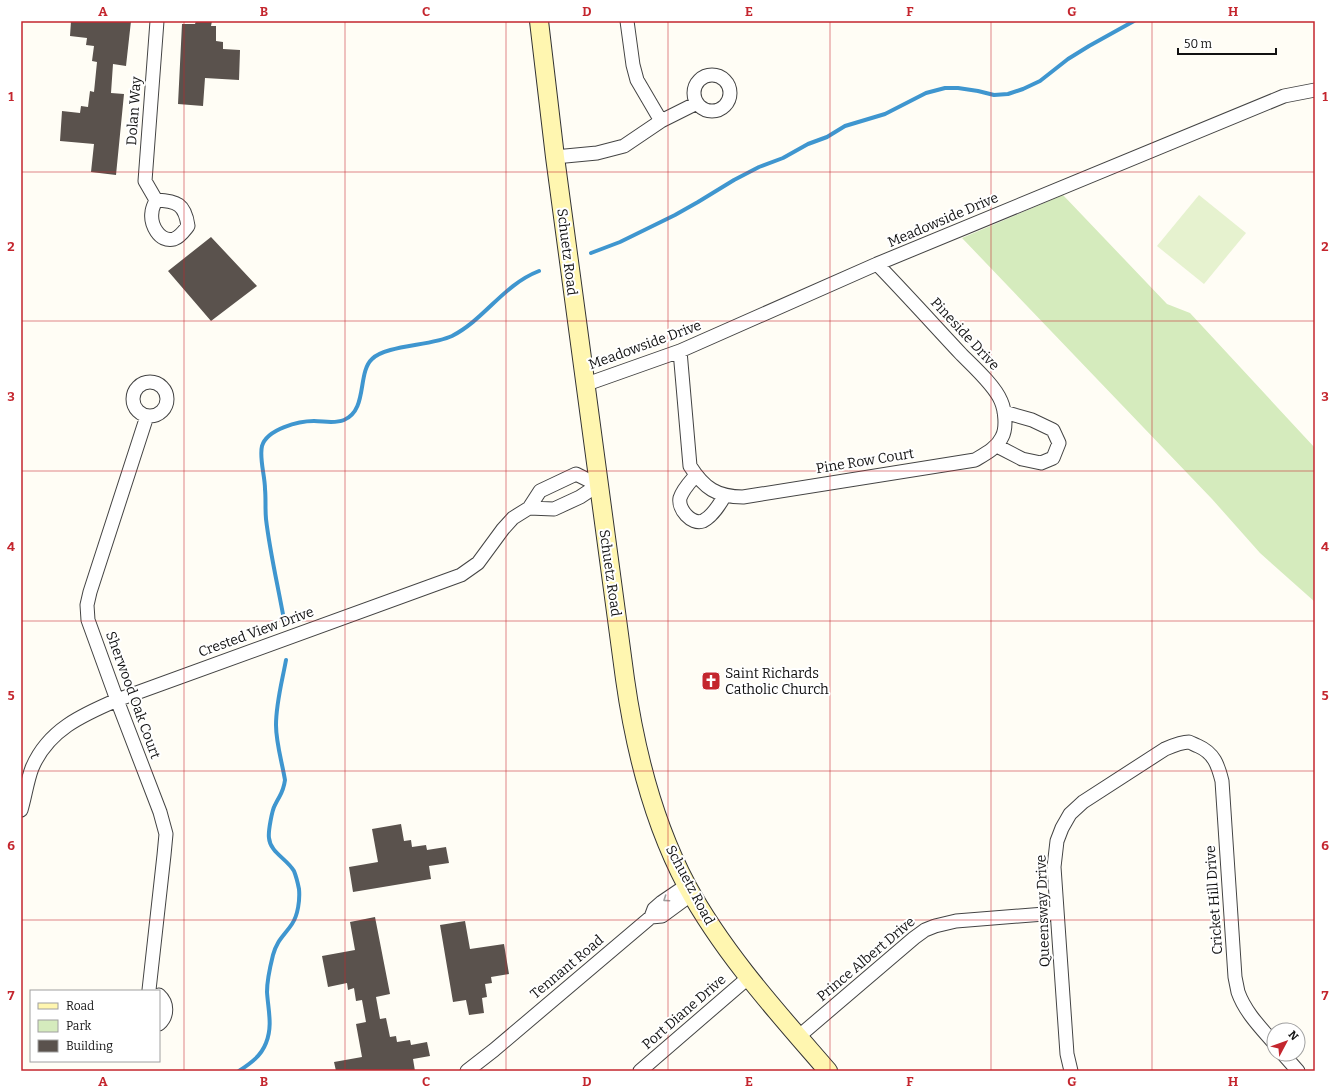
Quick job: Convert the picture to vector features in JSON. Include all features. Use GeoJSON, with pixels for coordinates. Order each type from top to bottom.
{"type":"FeatureCollection","features":[{"type":"Feature","properties":{"kind":"main road","name":"Schuetz Road"},"geometry":{"type":"LineString","coordinates":[[539,21],[584,385],[629,708],[645,782],[664,835],[689,890],[707,920],[749,977],[828,1071]]}},
{"type":"Feature","properties":{"kind":"street","name":"Dolan Way"},"geometry":{"type":"LineString","coordinates":[[156,200],[144,181],[157,21]]}},
{"type":"Feature","properties":{"kind":"street"},"geometry":{"type":"LineString","coordinates":[[627,21],[633,65],[637,80],[661,121]]}},
{"type":"Feature","properties":{"kind":"street","name":"Meadowside Drive"},"geometry":{"type":"LineString","coordinates":[[584,385],[680,352],[877,264],[1284,96],[1315,90]]}},
{"type":"Feature","properties":{"kind":"street"},"geometry":{"type":"LineString","coordinates":[[555,158],[597,153],[624,146],[661,121],[697,103]]}},
{"type":"Feature","properties":{"kind":"street","name":"Pineside Drive"},"geometry":{"type":"LineString","coordinates":[[877,264],[997,393],[1002,402],[1004,412],[1004,430],[1000,441]]}},
{"type":"Feature","properties":{"kind":"street","name":"Pine Row Court"},"geometry":{"type":"LineString","coordinates":[[680,352],[690,466],[698,479],[711,490],[730,497],[742,497],[975,460],[1000,441]]}},
{"type":"Feature","properties":{"kind":"street"},"geometry":{"type":"LineString","coordinates":[[1000,441],[1022,459],[1041,463],[1053,458],[1059,443],[1054,430],[1032,420],[1004,412]]}},
{"type":"Feature","properties":{"kind":"street","name":"Sherwood Oak Court"},"geometry":{"type":"LineString","coordinates":[[147,416],[87,605],[88,620],[116,700],[160,812],[166,834],[150,990]]}},
{"type":"Feature","properties":{"kind":"street","name":"Crested View Drive"},"geometry":{"type":"LineString","coordinates":[[21,810],[32,768],[40,754],[67,724],[82,715],[116,700],[461,575],[478,562],[498,534],[513,518],[529,508],[540,491],[576,474],[598,485]]}},
{"type":"Feature","properties":{"kind":"street"},"geometry":{"type":"LineString","coordinates":[[696,475],[685,488],[680,499],[680,506],[687,516],[694,521],[702,521],[711,515],[725,495]]}},
{"type":"Feature","properties":{"kind":"street"},"geometry":{"type":"LineString","coordinates":[[529,508],[554,509],[580,498],[598,485]]}},
{"type":"Feature","properties":{"kind":"street","name":"Queensway Drive"},"geometry":{"type":"LineString","coordinates":[[1071,1071],[1067,1054],[1054,867],[1057,841],[1062,828],[1070,814],[1083,802],[1165,749],[1178,744],[1190,742],[1205,749]]}},
{"type":"Feature","properties":{"kind":"street","name":"Cricket Hill Drive"},"geometry":{"type":"LineString","coordinates":[[1205,749],[1213,756],[1218,766],[1222,781],[1235,977],[1238,992],[1252,1018],[1266,1034]]}},
{"type":"Feature","properties":{"kind":"street","name":"Tennant Road"},"geometry":{"type":"LineString","coordinates":[[467,1071],[651,918],[654,909],[662,902],[689,890]]}},
{"type":"Feature","properties":{"kind":"street","name":"Prince Albert Drive"},"geometry":{"type":"LineString","coordinates":[[798,1037],[925,930],[956,921],[1057,913]]}},
{"type":"Feature","properties":{"kind":"street","name":"Port Diane Drive"},"geometry":{"type":"LineString","coordinates":[[640,1071],[749,977]]}},
{"type":"Feature","properties":{"kind":"street","name":"Sherwood Oak Court"},"geometry":{"type":"LineString","coordinates":[[160,999],[164,1002],[166,1008],[165,1015],[160,1023]]}},
{"type":"Feature","properties":{"kind":"street"},"geometry":{"type":"LineString","coordinates":[[1290,1062],[1298,1071]]}},
{"type":"Feature","properties":{"kind":"green space"},"geometry":{"type":"Polygon","coordinates":[[[1063,195],[1167,304],[1190,313],[1315,448],[1315,602],[1260,553],[1212,499],[962,238],[1063,195]]]}},
{"type":"Feature","properties":{"kind":"green space"},"geometry":{"type":"Polygon","coordinates":[[[1199,195],[1246,233],[1204,284],[1157,246],[1199,195]]]}},
{"type":"Feature","properties":{"kind":"building"},"geometry":{"type":"Polygon","coordinates":[[[71,21],[131,21],[126,66],[113,64],[111,93],[124,94],[116,175],[91,172],[94,144],[60,141],[62,111],[80,113],[81,106],[88,107],[90,91],[94,92],[97,62],[92,61],[94,46],[86,45],[87,38],[70,36],[71,21]]]}},
{"type":"Feature","properties":{"kind":"building"},"geometry":{"type":"Polygon","coordinates":[[[196,21],[212,21],[211,26],[216,26],[216,41],[223,42],[223,49],[240,50],[239,80],[205,78],[203,106],[178,104],[182,24],[195,24],[196,21]]]}},
{"type":"Feature","properties":{"kind":"building"},"geometry":{"type":"Polygon","coordinates":[[[211,237],[257,286],[211,321],[168,271],[211,237]]]}},
{"type":"Feature","properties":{"kind":"building"},"geometry":{"type":"Polygon","coordinates":[[[401,824],[404,841],[411,840],[412,847],[426,845],[427,850],[446,847],[449,863],[429,866],[431,879],[353,892],[349,867],[378,862],[372,829],[401,824]]]}},
{"type":"Feature","properties":{"kind":"building"},"geometry":{"type":"Polygon","coordinates":[[[375,917],[390,994],[376,997],[380,1019],[386,1018],[390,1037],[396,1036],[397,1042],[410,1040],[411,1045],[427,1042],[430,1056],[413,1059],[415,1071],[336,1071],[334,1062],[362,1057],[356,1024],[366,1022],[362,1000],[356,1001],[354,988],[348,990],[347,983],[328,987],[322,956],[355,950],[350,922],[375,917]]]}},
{"type":"Feature","properties":{"kind":"building"},"geometry":{"type":"Polygon","coordinates":[[[465,921],[470,949],[504,944],[509,974],[491,977],[492,983],[485,984],[487,997],[482,998],[484,1013],[469,1015],[466,1000],[453,1002],[440,925],[465,921]]]}},
{"type":"Feature","properties":{"kind":"waterway"},"geometry":{"type":"LineString","coordinates":[[591,253],[620,242],[675,215],[759,167],[783,158],[808,144],[827,137],[845,126],[885,114],[926,93],[945,88],[958,88],[994,95],[1008,94],[1023,89],[1040,81],[1068,59],[1089,46],[1134,21]]}},
{"type":"Feature","properties":{"kind":"waterway"},"geometry":{"type":"LineString","coordinates":[[284,620],[266,519],[265,484],[261,456],[262,446],[265,440],[270,435],[292,424],[308,421],[333,422],[344,420],[351,415],[356,408],[367,365],[372,359],[387,351],[433,342],[452,336],[474,321],[504,293],[526,277],[539,271]]}},
{"type":"Feature","properties":{"kind":"waterway"},"geometry":{"type":"LineString","coordinates":[[239,1071],[258,1055],[266,1043],[270,1024],[267,992],[268,978],[273,955],[281,938],[294,920],[299,903],[299,889],[294,871],[272,847],[269,838],[273,811],[285,780],[278,746],[276,717],[286,660]]}},
{"type":"Feature","properties":{"kind":"place","name":"Saint Richards Catholic Church"},"geometry":{"type":"Point","coordinates":[711,681]}}]}
